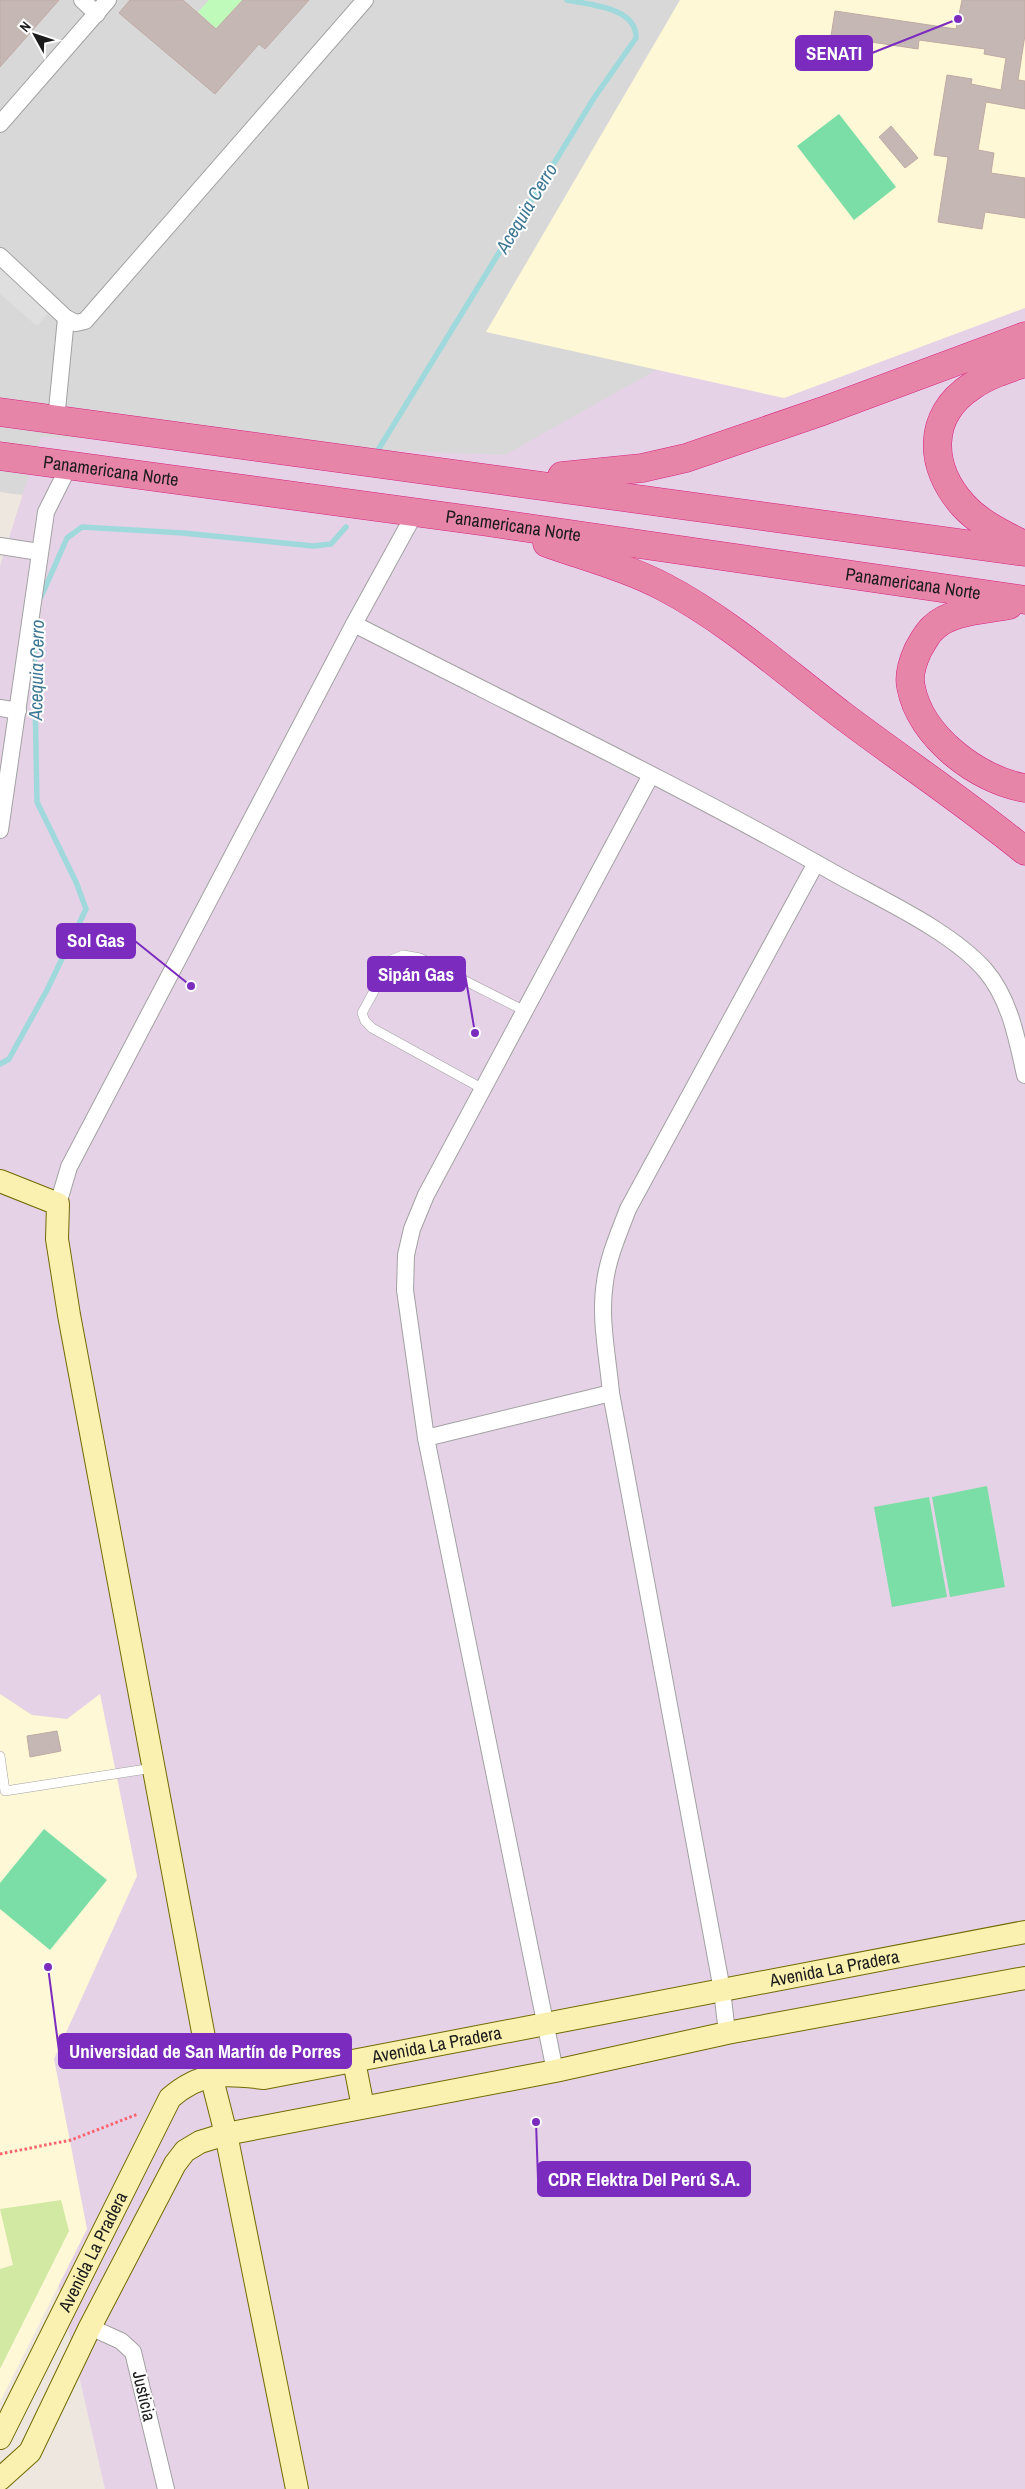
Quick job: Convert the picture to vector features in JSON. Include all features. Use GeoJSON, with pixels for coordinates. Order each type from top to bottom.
{"type":"FeatureCollection","features":[{"type":"Feature","properties":{"kind":"highway"},"geometry":{"type":"LineString","coordinates":[[508,480],[642,468],[686,458],[831,408],[1025,336]]}},
{"type":"Feature","properties":{"kind":"highway"},"geometry":{"type":"LineString","coordinates":[[1025,363],[1001,371],[972,386],[955,400],[942,419],[937,440],[938,462],[947,482],[964,505],[990,527],[1025,546]]}},
{"type":"Feature","properties":{"kind":"highway"},"geometry":{"type":"LineString","coordinates":[[0,412],[1025,552]]}},
{"type":"Feature","properties":{"kind":"highway","name":"Panamericana Norte"},"geometry":{"type":"LineString","coordinates":[[0,456],[487,522],[1025,601]]}},
{"type":"Feature","properties":{"kind":"highway"},"geometry":{"type":"LineString","coordinates":[[487,522],[634,573],[698,606],[844,716],[931,778],[1025,851]]}},
{"type":"Feature","properties":{"kind":"highway"},"geometry":{"type":"LineString","coordinates":[[1025,601],[954,616],[933,627],[912,663],[910,685],[916,705],[942,742],[989,776],[1012,786],[1025,788]]}},
{"type":"Feature","properties":{"kind":"street"},"geometry":{"type":"LineString","coordinates":[[82,0],[97,14]]}},
{"type":"Feature","properties":{"kind":"street"},"geometry":{"type":"LineString","coordinates":[[0,124],[108,0]]}},
{"type":"Feature","properties":{"kind":"street"},"geometry":{"type":"LineString","coordinates":[[0,256],[66,318],[76,323],[85,321],[365,0]]}},
{"type":"Feature","properties":{"kind":"street"},"geometry":{"type":"LineString","coordinates":[[56,420],[66,318]]}},
{"type":"Feature","properties":{"kind":"street"},"geometry":{"type":"LineString","coordinates":[[0,830],[46,512],[69,466]]}},
{"type":"Feature","properties":{"kind":"street"},"geometry":{"type":"LineString","coordinates":[[297,2489],[226,2134],[211,2075],[69,1315],[57,1239],[58,1204],[69,1167],[354,624],[415,513]]}},
{"type":"Feature","properties":{"kind":"street"},"geometry":{"type":"LineString","coordinates":[[0,546],[39,552]]}},
{"type":"Feature","properties":{"kind":"street"},"geometry":{"type":"LineString","coordinates":[[354,624],[651,775],[816,863],[925,924],[957,946],[985,970],[1001,995],[1016,1030],[1025,1074]]}},
{"type":"Feature","properties":{"kind":"street"},"geometry":{"type":"LineString","coordinates":[[0,708],[18,711]]}},
{"type":"Feature","properties":{"kind":"street"},"geometry":{"type":"LineString","coordinates":[[555,2071],[426,1438],[405,1290],[406,1255],[412,1229],[426,1196],[651,775]]}},
{"type":"Feature","properties":{"kind":"street"},"geometry":{"type":"LineString","coordinates":[[727,2034],[722,1990],[611,1394],[604,1314],[605,1283],[612,1252],[625,1218],[816,863]]}},
{"type":"Feature","properties":{"kind":"street"},"geometry":{"type":"LineString","coordinates":[[0,1181],[58,1204]]}},
{"type":"Feature","properties":{"kind":"street"},"geometry":{"type":"LineString","coordinates":[[426,1438],[611,1394]]}},
{"type":"Feature","properties":{"kind":"street","name":"Avenida La Pradera"},"geometry":{"type":"LineString","coordinates":[[0,2438],[170,2098],[186,2084],[211,2075],[232,2074],[264,2078],[1025,1932]]}},
{"type":"Feature","properties":{"kind":"street","name":"Avenida La Pradera"},"geometry":{"type":"LineString","coordinates":[[0,2479],[30,2452],[90,2327],[175,2164],[185,2151],[200,2142],[226,2134],[363,2106],[555,2071],[727,2034],[1025,1978]]}},
{"type":"Feature","properties":{"kind":"street"},"geometry":{"type":"LineString","coordinates":[[354,2061],[363,2106]]}},
{"type":"Feature","properties":{"kind":"street"},"geometry":{"type":"LineString","coordinates":[[155,2129],[185,2151]]}},
{"type":"Feature","properties":{"kind":"street","name":"Justicia"},"geometry":{"type":"LineString","coordinates":[[90,2327],[121,2341],[133,2352],[166,2489]]}},
{"type":"Feature","properties":{"kind":"lane"},"geometry":{"type":"LineString","coordinates":[[483,1089],[372,1028],[365,1022],[362,1013],[391,960],[403,955],[420,958],[525,1010]]}},
{"type":"Feature","properties":{"kind":"lane"},"geometry":{"type":"LineString","coordinates":[[0,1756],[5,1791],[154,1768]]}},
{"type":"Feature","properties":{"kind":"path"},"geometry":{"type":"LineString","coordinates":[[0,2154],[71,2140],[132,2118]]}},
{"type":"Feature","properties":{"kind":"shaded area"},"geometry":{"type":"Polygon","coordinates":[[[0,0],[1025,0],[524,564],[0,492],[0,0]]]}},
{"type":"Feature","properties":{"kind":"shaded area"},"geometry":{"type":"Polygon","coordinates":[[[680,0],[1025,0],[1025,308],[784,398],[486,332],[680,0]]]}},
{"type":"Feature","properties":{"kind":"shaded area"},"geometry":{"type":"Polygon","coordinates":[[[1025,163],[1025,2489],[105,2489],[0,2032],[0,566],[41,437],[505,455],[1025,163]]]}},
{"type":"Feature","properties":{"kind":"shaded area"},"geometry":{"type":"Polygon","coordinates":[[[0,269],[49,312],[37,326],[0,294],[0,269]]]}},
{"type":"Feature","properties":{"kind":"shaded area"},"geometry":{"type":"Polygon","coordinates":[[[0,1694],[32,1715],[67,1719],[100,1694],[137,1876],[54,2059],[87,2229],[0,2402],[0,1694]]]}},
{"type":"Feature","properties":{"kind":"green space"},"geometry":{"type":"Polygon","coordinates":[[[209,0],[242,0],[216,29],[198,12],[209,0]]]}},
{"type":"Feature","properties":{"kind":"green space"},"geometry":{"type":"Polygon","coordinates":[[[839,114],[896,187],[854,220],[797,146],[839,114]]]}},
{"type":"Feature","properties":{"kind":"green space"},"geometry":{"type":"Polygon","coordinates":[[[987,1486],[1005,1587],[950,1597],[932,1497],[987,1486]]]}},
{"type":"Feature","properties":{"kind":"green space"},"geometry":{"type":"Polygon","coordinates":[[[929,1497],[947,1597],[892,1607],[874,1507],[929,1497]]]}},
{"type":"Feature","properties":{"kind":"green space"},"geometry":{"type":"Polygon","coordinates":[[[44,1829],[107,1880],[50,1950],[0,1909],[0,1883],[44,1829]]]}},
{"type":"Feature","properties":{"kind":"green space"},"geometry":{"type":"Polygon","coordinates":[[[61,2200],[69,2231],[0,2369],[0,2269],[13,2265],[0,2209],[61,2200]]]}},
{"type":"Feature","properties":{"kind":"building"},"geometry":{"type":"Polygon","coordinates":[[[0,0],[59,0],[0,67],[0,0]]]}},
{"type":"Feature","properties":{"kind":"building"},"geometry":{"type":"Polygon","coordinates":[[[130,0],[183,0],[216,29],[243,0],[309,0],[265,49],[259,44],[215,94],[119,13],[130,0]]]}},
{"type":"Feature","properties":{"kind":"building"},"geometry":{"type":"Polygon","coordinates":[[[962,0],[1025,0],[1025,35],[1018,80],[1025,81],[1025,109],[986,102],[978,150],[994,153],[991,173],[1025,178],[1025,218],[985,212],[982,229],[938,222],[948,157],[934,155],[947,75],[972,79],[971,84],[1001,90],[1006,58],[984,54],[985,49],[919,40],[918,49],[831,36],[835,11],[956,29],[962,0]]]}},
{"type":"Feature","properties":{"kind":"building"},"geometry":{"type":"Polygon","coordinates":[[[891,126],[918,158],[905,168],[879,137],[891,126]]]}},
{"type":"Feature","properties":{"kind":"building"},"geometry":{"type":"Polygon","coordinates":[[[57,1731],[61,1751],[30,1757],[27,1736],[57,1731]]]}},
{"type":"Feature","properties":{"kind":"waterway","name":"Acequia Cerro"},"geometry":{"type":"LineString","coordinates":[[375,455],[594,98],[636,38],[634,28],[629,20],[621,14],[599,6],[567,0]]}},
{"type":"Feature","properties":{"kind":"waterway","name":"Acequia Cerro"},"geometry":{"type":"LineString","coordinates":[[41,597],[67,538],[82,527],[183,533],[313,546],[331,544],[346,527]]}},
{"type":"Feature","properties":{"kind":"waterway","name":"Acequia Cerro"},"geometry":{"type":"LineString","coordinates":[[0,1064],[9,1059],[47,990],[86,909],[76,882],[37,802],[34,642]]}},
{"type":"Feature","properties":{"kind":"place","name":"SENATI"},"geometry":{"type":"Point","coordinates":[958,19]}},
{"type":"Feature","properties":{"kind":"place","name":"Sol Gas"},"geometry":{"type":"Point","coordinates":[191,986]}},
{"type":"Feature","properties":{"kind":"place","name":"Sipán Gas"},"geometry":{"type":"Point","coordinates":[475,1033]}},
{"type":"Feature","properties":{"kind":"place","name":"Universidad de San Martín de Porres"},"geometry":{"type":"Point","coordinates":[48,1967]}},
{"type":"Feature","properties":{"kind":"place","name":"CDR Elektra Del Perú S.A."},"geometry":{"type":"Point","coordinates":[536,2122]}}]}
